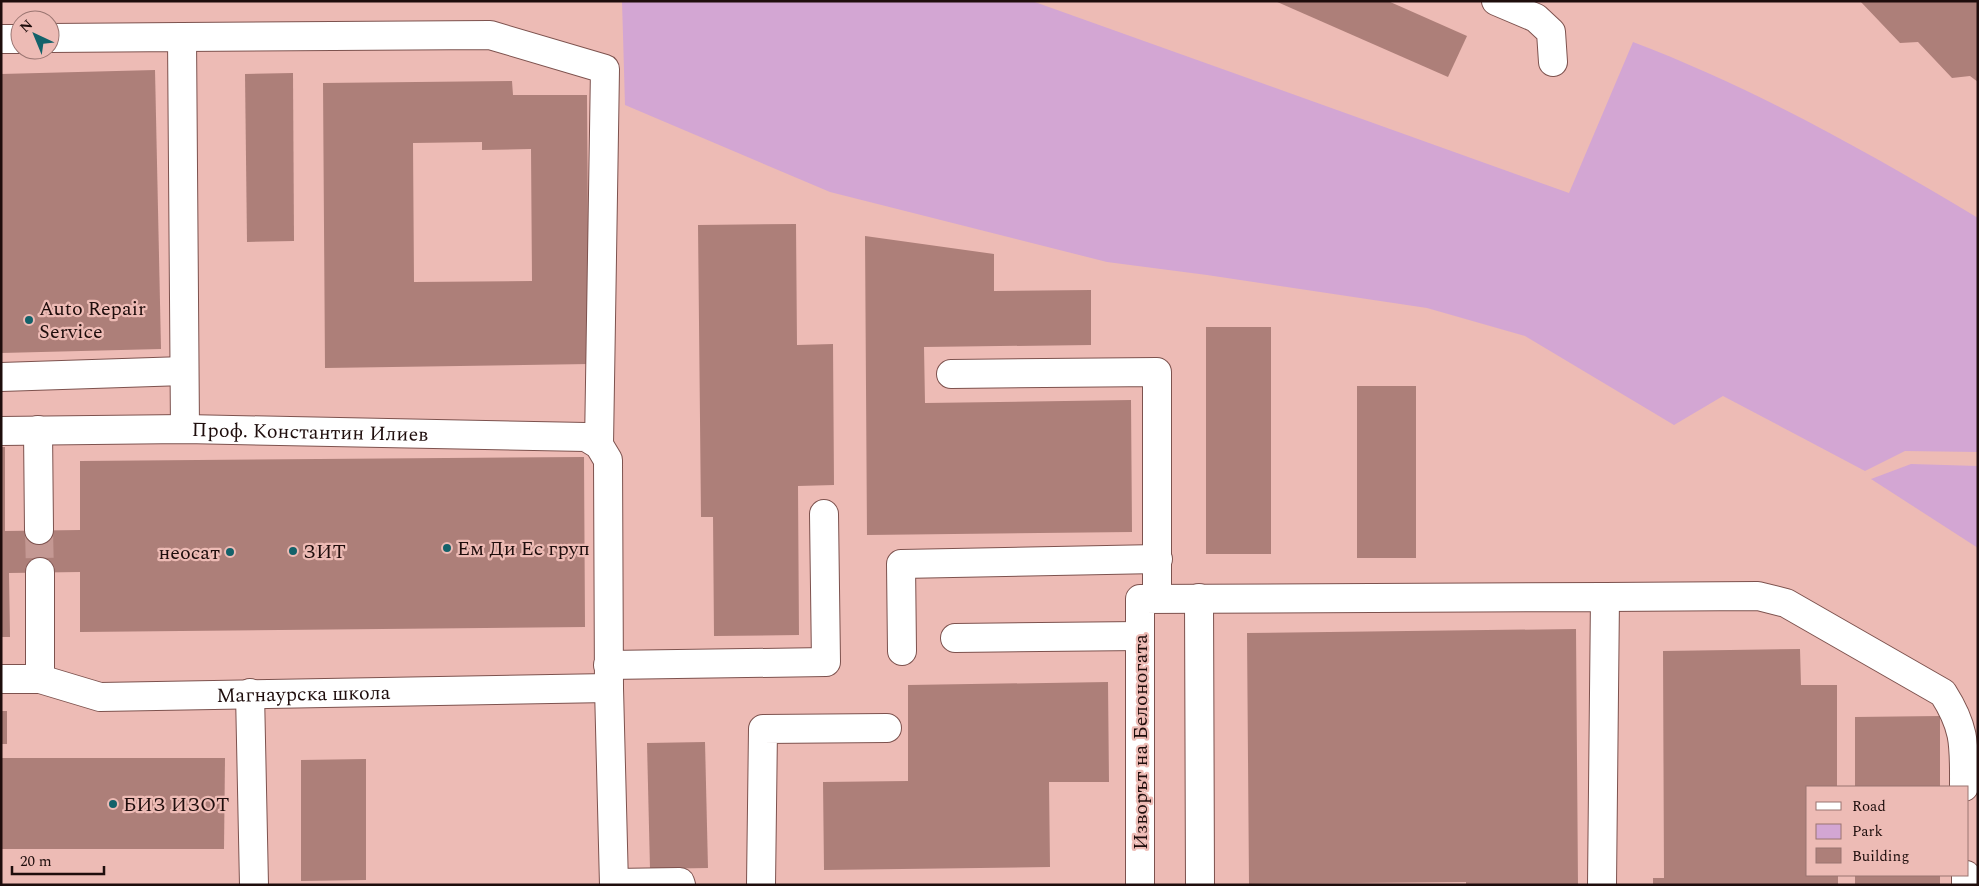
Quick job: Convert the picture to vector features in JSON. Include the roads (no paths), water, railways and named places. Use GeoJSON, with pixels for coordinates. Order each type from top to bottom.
{"type":"FeatureCollection","features":[{"type":"Feature","properties":{"kind":"street"},"geometry":{"type":"LineString","coordinates":[[1496,1],[1536,18],[1551,32],[1553,62]]}},
{"type":"Feature","properties":{"kind":"street"},"geometry":{"type":"LineString","coordinates":[[60,38],[490,35],[605,69],[604,453],[614,884],[680,882],[681,885]]}},
{"type":"Feature","properties":{"kind":"street"},"geometry":{"type":"LineString","coordinates":[[182,37],[185,429]]}},
{"type":"Feature","properties":{"kind":"street"},"geometry":{"type":"LineString","coordinates":[[1,376],[184,371]]}},
{"type":"Feature","properties":{"kind":"street","name":"Изворът на Белоногата"},"geometry":{"type":"LineString","coordinates":[[951,374],[1157,372],[1158,559],[1140,636],[1140,885]]}},
{"type":"Feature","properties":{"kind":"street","name":"Проф. Константин Илиев"},"geometry":{"type":"LineString","coordinates":[[1,431],[185,429],[586,437],[604,453]]}},
{"type":"Feature","properties":{"kind":"street"},"geometry":{"type":"LineString","coordinates":[[38,430],[39,530]]}},
{"type":"Feature","properties":{"kind":"street","name":"Магнаурска школа"},"geometry":{"type":"LineString","coordinates":[[1,679],[40,679],[100,697],[250,693],[608,676],[826,662],[824,514]]}},
{"type":"Feature","properties":{"kind":"street"},"geometry":{"type":"LineString","coordinates":[[902,650],[901,564],[1158,559]]}},
{"type":"Feature","properties":{"kind":"street"},"geometry":{"type":"LineString","coordinates":[[40,572],[40,679]]}},
{"type":"Feature","properties":{"kind":"street"},"geometry":{"type":"LineString","coordinates":[[1148,599],[1758,596],[1786,603],[1944,693],[1957,715],[1964,742],[1964,786]]}},
{"type":"Feature","properties":{"kind":"street"},"geometry":{"type":"LineString","coordinates":[[1602,885],[1605,597]]}},
{"type":"Feature","properties":{"kind":"street"},"geometry":{"type":"LineString","coordinates":[[1199,598],[1200,885]]}},
{"type":"Feature","properties":{"kind":"street"},"geometry":{"type":"LineString","coordinates":[[955,638],[1140,636]]}},
{"type":"Feature","properties":{"kind":"street"},"geometry":{"type":"LineString","coordinates":[[250,693],[254,885]]}},
{"type":"Feature","properties":{"kind":"street"},"geometry":{"type":"LineString","coordinates":[[761,885],[763,730],[887,728]]}},
{"type":"Feature","properties":{"kind":"tunnel"},"geometry":{"type":"LineString","coordinates":[[39,530],[40,572]]}},
{"type":"Feature","properties":{"kind":"place","name":"Auto Repair Service"},"geometry":{"type":"Point","coordinates":[29,320]}},
{"type":"Feature","properties":{"kind":"place","name":"Ем Ди Ес груп"},"geometry":{"type":"Point","coordinates":[447,548]}},
{"type":"Feature","properties":{"kind":"place","name":"ЗИТ"},"geometry":{"type":"Point","coordinates":[293,551]}},
{"type":"Feature","properties":{"kind":"place","name":"неосат"},"geometry":{"type":"Point","coordinates":[230,552]}},
{"type":"Feature","properties":{"kind":"place","name":"БИЗ ИЗОТ"},"geometry":{"type":"Point","coordinates":[113,804]}}]}
